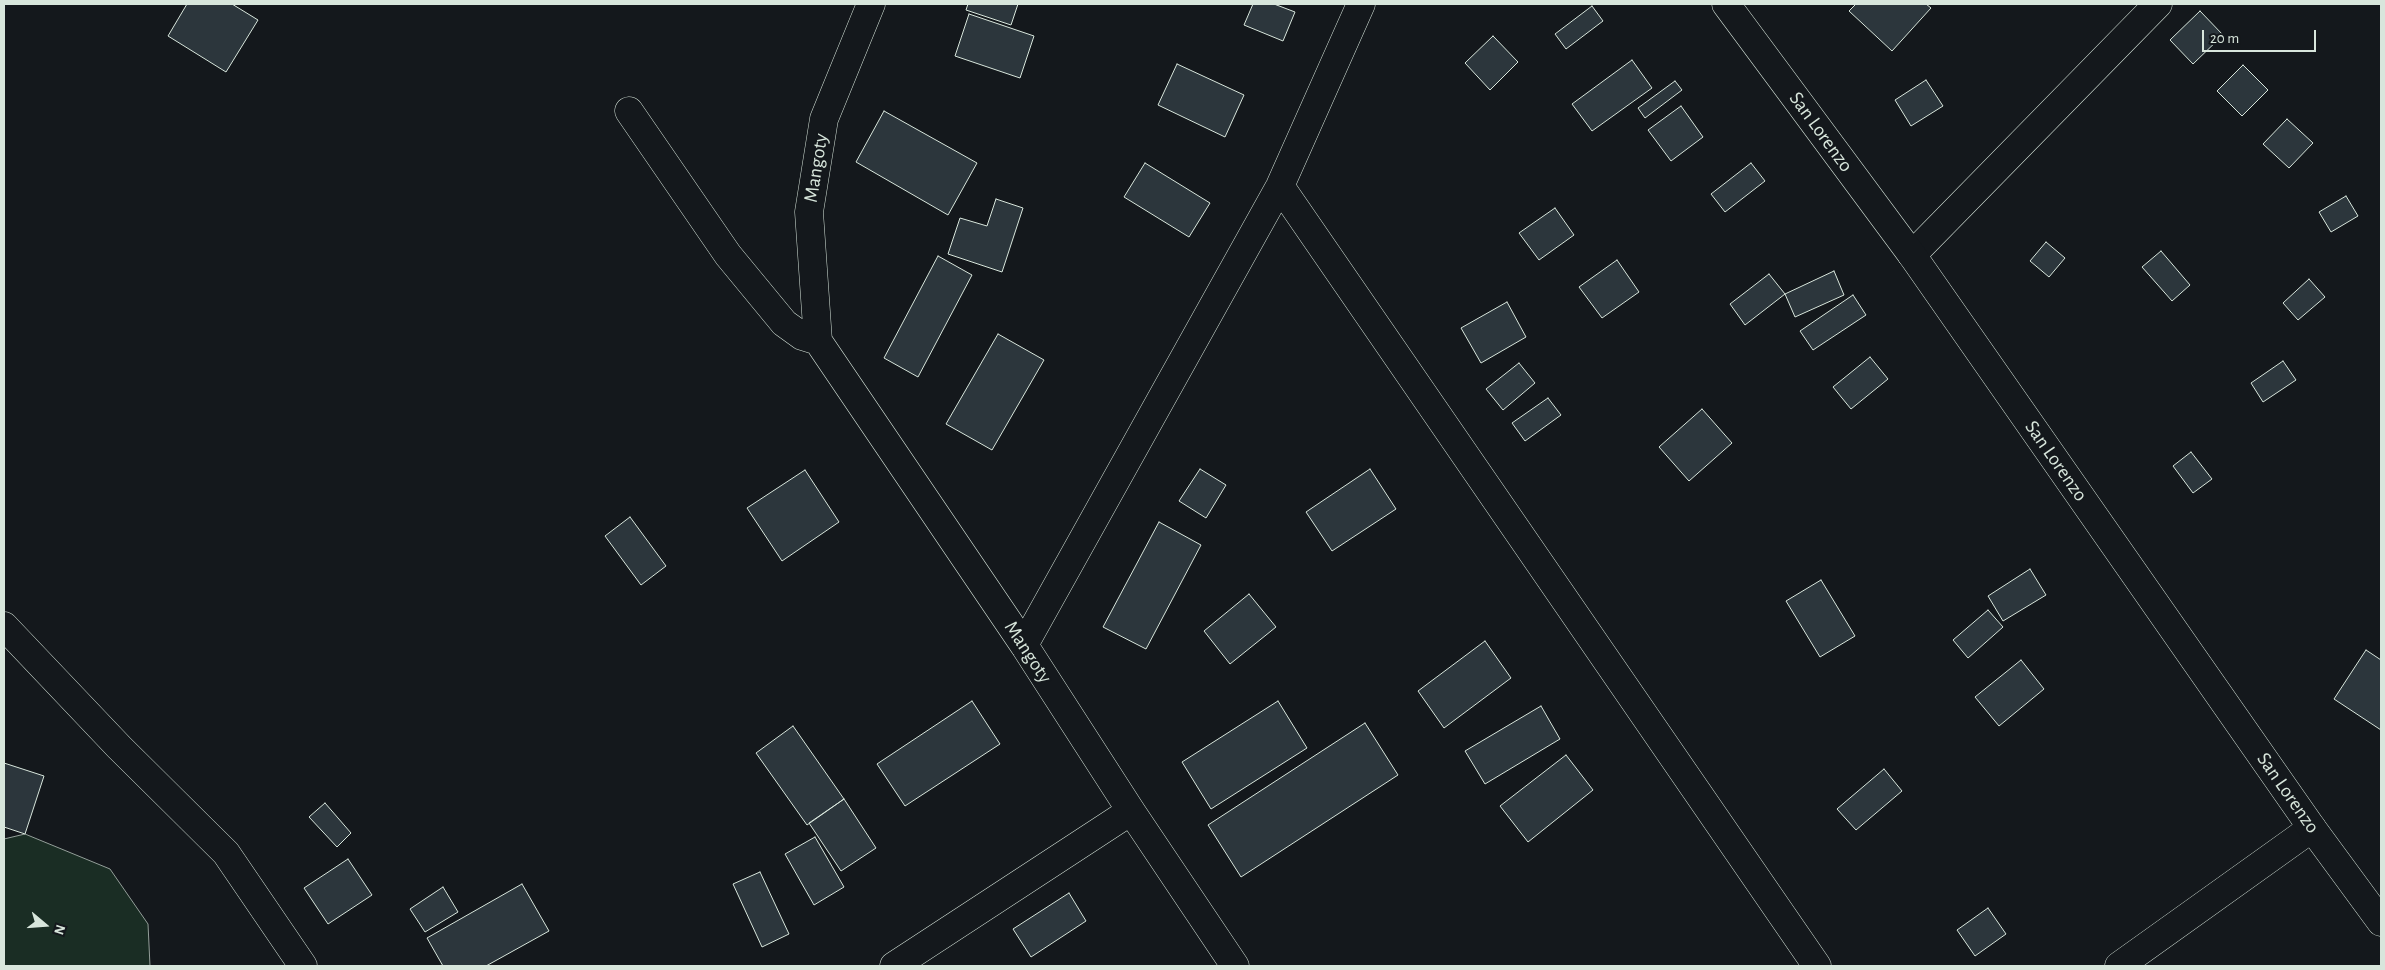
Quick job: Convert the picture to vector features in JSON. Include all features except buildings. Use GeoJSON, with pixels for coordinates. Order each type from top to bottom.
{"type":"FeatureCollection","features":[{"type":"Feature","properties":{"kind":"street","name":"Mangoty"},"geometry":{"type":"LineString","coordinates":[[872,4],[824,119],[815,174],[809,212],[818,341],[1024,645],[1130,811],[1234,966]]}},
{"type":"Feature","properties":{"kind":"street"},"geometry":{"type":"LineString","coordinates":[[1024,645],[1280,186],[1361,4]]}},
{"type":"Feature","properties":{"kind":"street","name":"San Lorenzo"},"geometry":{"type":"LineString","coordinates":[[1726,4],[1912,255],[2312,828],[2381,922]]}},
{"type":"Feature","properties":{"kind":"street"},"geometry":{"type":"LineString","coordinates":[[1912,255],[2158,4]]}},
{"type":"Feature","properties":{"kind":"street"},"geometry":{"type":"LineString","coordinates":[[629,111],[728,255],[784,323],[802,336],[818,341]]}},
{"type":"Feature","properties":{"kind":"street"},"geometry":{"type":"LineString","coordinates":[[1280,186],[1817,966]]}},
{"type":"Feature","properties":{"kind":"street"},"geometry":{"type":"LineString","coordinates":[[4,626],[119,747],[226,853],[303,966]]}},
{"type":"Feature","properties":{"kind":"street"},"geometry":{"type":"LineString","coordinates":[[894,966],[1130,811]]}},
{"type":"Feature","properties":{"kind":"street"},"geometry":{"type":"LineString","coordinates":[[2119,966],[2312,828]]}},
{"type":"Feature","properties":{"kind":"green space"},"geometry":{"type":"Polygon","coordinates":[[[25,834],[110,869],[148,924],[150,966],[4,966],[4,839],[25,834]]]}}]}
